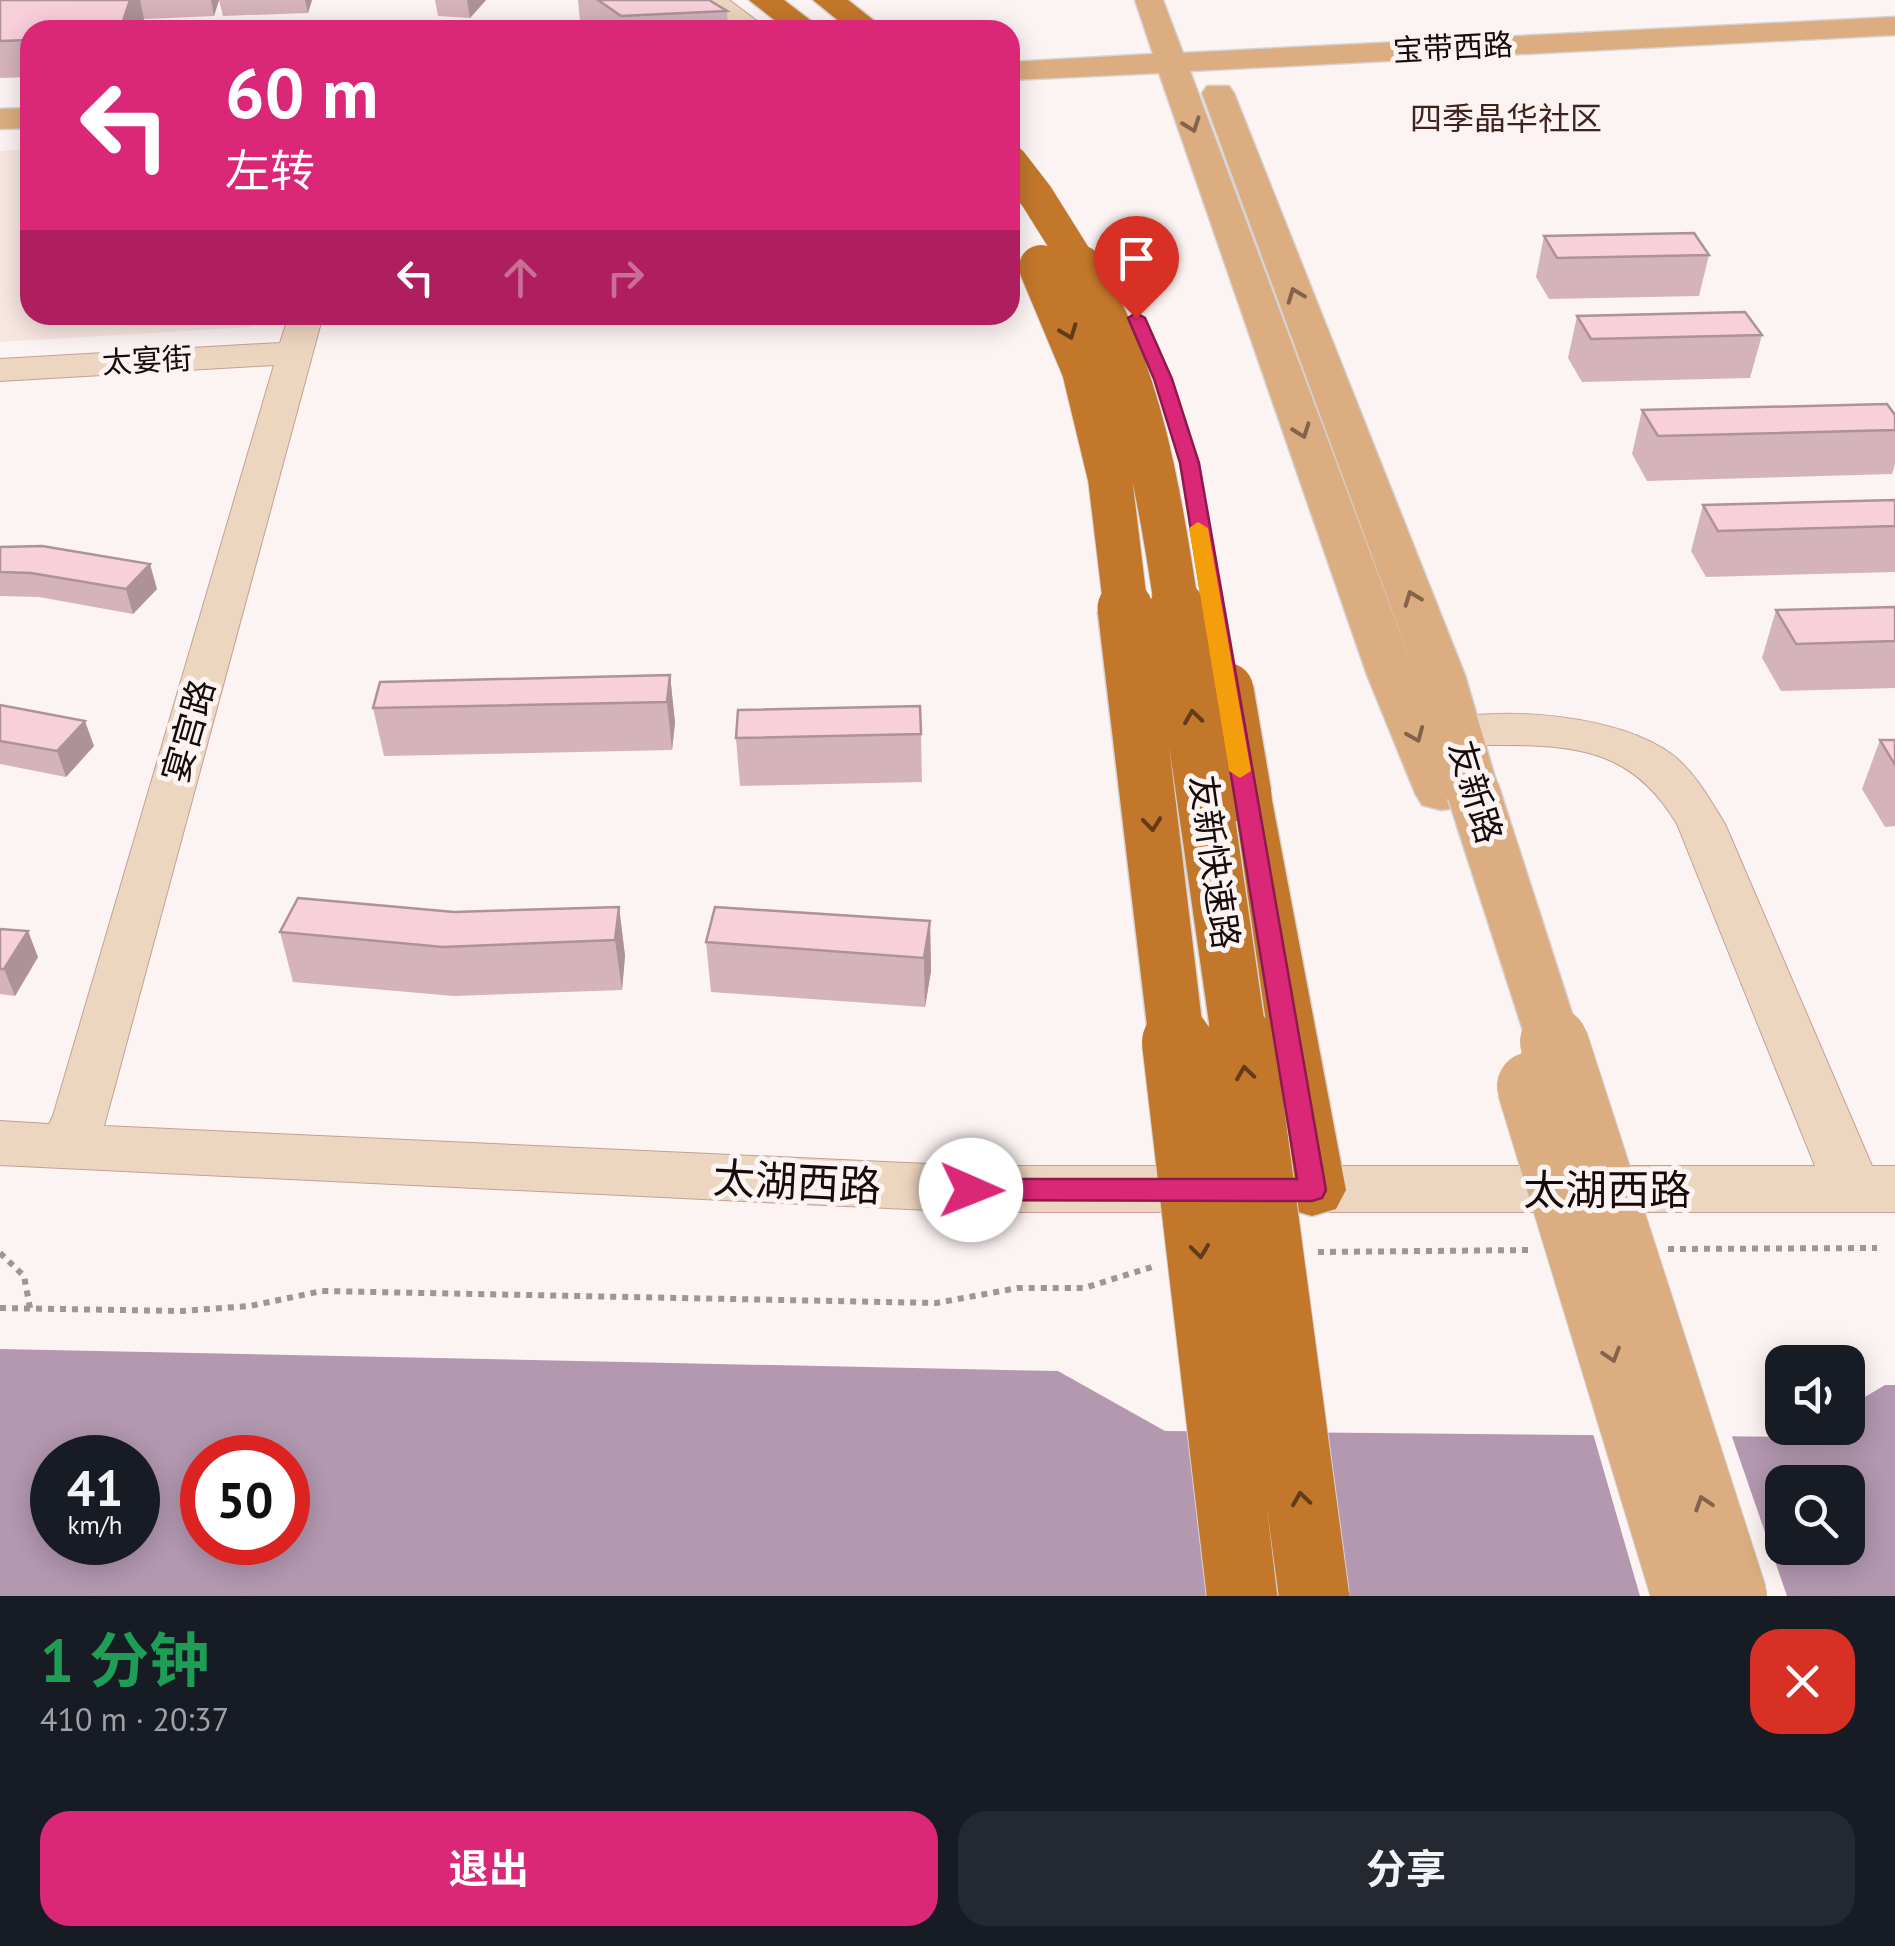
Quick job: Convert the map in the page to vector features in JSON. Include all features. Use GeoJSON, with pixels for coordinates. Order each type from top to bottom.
{"type":"FeatureCollection","features":[{"type":"Feature","properties":{"kind":"highway"},"geometry":{"type":"LineString","coordinates":[[764,0],[793,20]]}},
{"type":"Feature","properties":{"kind":"highway"},"geometry":{"type":"LineString","coordinates":[[793,0],[820,20]]}},
{"type":"Feature","properties":{"kind":"highway"},"geometry":{"type":"LineString","coordinates":[[828,0],[856,20]]}},
{"type":"Feature","properties":{"kind":"highway"},"geometry":{"type":"LineString","coordinates":[[1020,167],[1072,213],[1136,318],[1163,379],[1190,463],[1310,1175]]}},
{"type":"Feature","properties":{"kind":"highway","name":"友新快速路"},"geometry":{"type":"LineString","coordinates":[[1020,173],[1059,231],[1108,322],[1158,480],[1252,1124],[1314,1596]]}},
{"type":"Feature","properties":{"kind":"highway","name":"友新快速路"},"geometry":{"type":"LineString","coordinates":[[1020,231],[1048,277],[1084,370],[1110,478],[1242,1596]]}},
{"type":"Feature","properties":{"kind":"main road"},"geometry":{"type":"LineString","coordinates":[[712,0],[740,20]]}},
{"type":"Feature","properties":{"kind":"main road","name":"友新路"},"geometry":{"type":"LineString","coordinates":[[1149,0],[1188,58],[1441,675],[1456,732],[1457,792],[1686,1596]]}},
{"type":"Feature","properties":{"kind":"main road","name":"友新路"},"geometry":{"type":"LineString","coordinates":[[1184,0],[1188,58],[1390,675],[1457,792],[1733,1596]]}},
{"type":"Feature","properties":{"kind":"main road","name":"宝带西路"},"geometry":{"type":"LineString","coordinates":[[1020,66],[1895,22]]}},
{"type":"Feature","properties":{"kind":"main road","name":"太宴街"},"geometry":{"type":"LineString","coordinates":[[0,370],[300,334]]}},
{"type":"Feature","properties":{"kind":"main road","name":"宴宫路"},"geometry":{"type":"LineString","coordinates":[[74,1131],[300,334]]}},
{"type":"Feature","properties":{"kind":"main road"},"geometry":{"type":"LineString","coordinates":[[1456,732],[1547,731],[1589,735],[1644,756],[1674,780],[1701,824],[1871,1174]]}},
{"type":"Feature","properties":{"kind":"main road","name":"太湖西路"},"geometry":{"type":"LineString","coordinates":[[0,1113],[74,1131],[971,1190],[1310,1175],[1871,1174]]}},
{"type":"Feature","properties":{"kind":"main road","name":"太湖西路"},"geometry":{"type":"LineString","coordinates":[[0,1142],[74,1131]]}},
{"type":"Feature","properties":{"kind":"path"},"geometry":{"type":"LineString","coordinates":[[0,1252],[13,1260],[30,1284],[30,1308]]}},
{"type":"Feature","properties":{"kind":"path"},"geometry":{"type":"LineString","coordinates":[[0,1308],[181,1311],[250,1306],[322,1290],[936,1303],[1018,1288],[1084,1288],[1168,1262]]}},
{"type":"Feature","properties":{"kind":"shaded area"},"geometry":{"type":"Polygon","coordinates":[[[20,150],[20,325],[251,327],[0,342],[0,151],[20,150]]]}},
{"type":"Feature","properties":{"kind":"shaded area"},"geometry":{"type":"Polygon","coordinates":[[[0,1349],[1058,1371],[1165,1431],[1765,1437],[1765,1445],[1865,1445],[1865,1397],[1885,1385],[1895,1385],[1895,1596],[0,1596],[0,1349]]]}},
{"type":"Feature","properties":{"kind":"pier"},"geometry":{"type":"Polygon","coordinates":[[[1592,1430],[1730,1431],[1765,1532],[1765,1565],[1776,1565],[1787,1596],[1640,1596],[1592,1430]]]}},
{"type":"Feature","properties":{"kind":"building"},"geometry":{"type":"Polygon","coordinates":[[[0,0],[130,0],[123,20],[20,20],[20,40],[0,41],[0,0]]]}},
{"type":"Feature","properties":{"kind":"building"},"geometry":{"type":"Polygon","coordinates":[[[598,0],[709,0],[727,11],[621,16],[598,0]]]}},
{"type":"Feature","properties":{"kind":"building"},"geometry":{"type":"Polygon","coordinates":[[[1694,233],[1709,255],[1557,258],[1544,236],[1694,233]]]}},
{"type":"Feature","properties":{"kind":"building"},"geometry":{"type":"Polygon","coordinates":[[[1745,312],[1762,335],[1591,339],[1577,316],[1745,312]]]}},
{"type":"Feature","properties":{"kind":"building"},"geometry":{"type":"Polygon","coordinates":[[[1887,404],[1895,415],[1895,430],[1658,436],[1642,410],[1887,404]]]}},
{"type":"Feature","properties":{"kind":"building"},"geometry":{"type":"Polygon","coordinates":[[[1895,500],[1895,526],[1718,531],[1703,505],[1895,500]]]}},
{"type":"Feature","properties":{"kind":"building"},"geometry":{"type":"Polygon","coordinates":[[[42,546],[150,564],[126,589],[31,573],[0,572],[0,547],[42,546]]]}},
{"type":"Feature","properties":{"kind":"building"},"geometry":{"type":"Polygon","coordinates":[[[1895,607],[1895,641],[1796,644],[1776,610],[1895,607]]]}},
{"type":"Feature","properties":{"kind":"building"},"geometry":{"type":"Polygon","coordinates":[[[670,675],[667,702],[373,708],[380,682],[670,675]]]}},
{"type":"Feature","properties":{"kind":"building"},"geometry":{"type":"Polygon","coordinates":[[[0,705],[85,721],[57,751],[0,741],[0,705]]]}},
{"type":"Feature","properties":{"kind":"building"},"geometry":{"type":"Polygon","coordinates":[[[920,706],[921,734],[736,738],[738,710],[920,706]]]}},
{"type":"Feature","properties":{"kind":"building"},"geometry":{"type":"Polygon","coordinates":[[[1880,740],[1895,740],[1895,765],[1880,740]]]}},
{"type":"Feature","properties":{"kind":"building"},"geometry":{"type":"Polygon","coordinates":[[[298,898],[454,912],[619,907],[615,940],[443,947],[280,932],[298,898]]]}},
{"type":"Feature","properties":{"kind":"building"},"geometry":{"type":"Polygon","coordinates":[[[715,907],[930,921],[924,958],[706,942],[715,907]]]}},
{"type":"Feature","properties":{"kind":"building"},"geometry":{"type":"Polygon","coordinates":[[[0,929],[28,931],[4,969],[0,969],[0,929]]]}},
{"type":"Feature","properties":{"kind":"slow traffic"},"geometry":{"type":"LineString","coordinates":[[1198,528],[1240,771]]}},
{"type":"Feature","properties":{"kind":"district","name":"四季晶华社区"},"geometry":{"type":"Point","coordinates":[1506,119]}},
{"type":"Feature","properties":{"kind":"route"},"geometry":{"type":"LineString","coordinates":[[971,1190],[1312,1190],[1190,463],[1163,379],[1136,318]]}}]}
